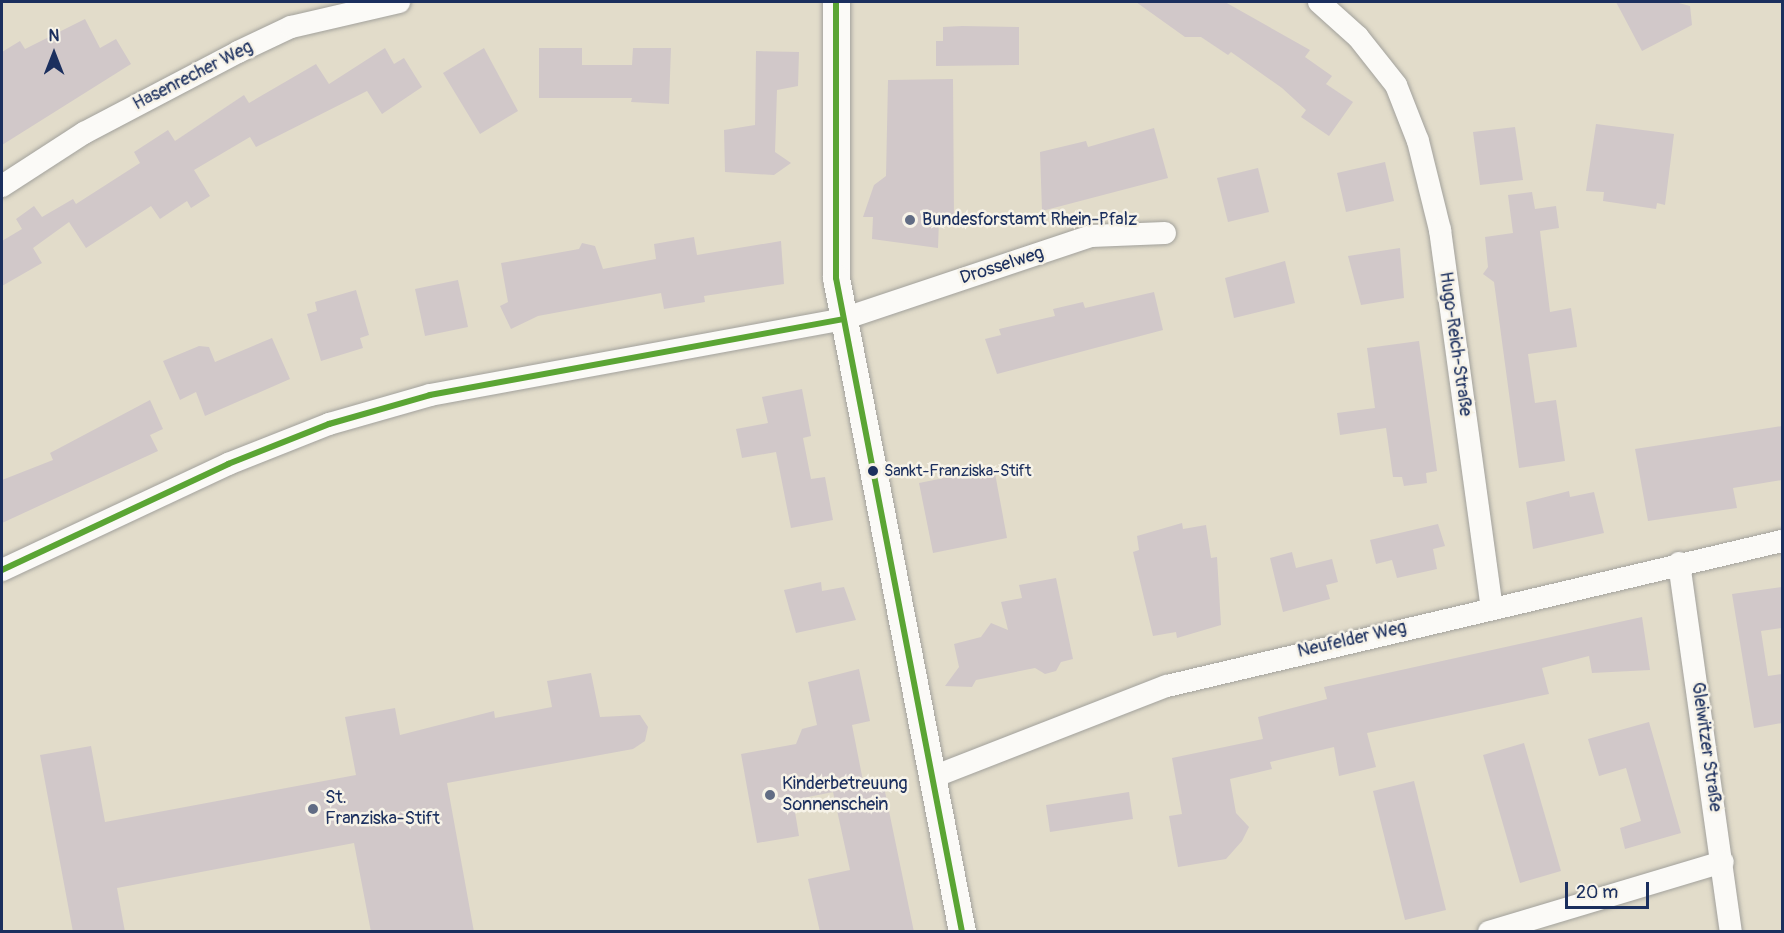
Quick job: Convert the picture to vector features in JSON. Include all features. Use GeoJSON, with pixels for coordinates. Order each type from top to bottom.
{"type":"FeatureCollection","features":[{"type":"Feature","properties":{"kind":"street","name":"Hasenrecher Weg"},"geometry":{"type":"LineString","coordinates":[[2,186],[84,133],[291,27],[399,2]]}},
{"type":"Feature","properties":{"kind":"street"},"geometry":{"type":"LineString","coordinates":[[836,2],[836,278],[962,932]]}},
{"type":"Feature","properties":{"kind":"street","name":"Hugo-Reich-Straße"},"geometry":{"type":"LineString","coordinates":[[1319,2],[1358,37],[1396,85],[1418,141],[1440,230],[1492,608]]}},
{"type":"Feature","properties":{"kind":"street","name":"Drosselweg"},"geometry":{"type":"LineString","coordinates":[[2,570],[207,474],[328,424],[430,395],[843,319],[1091,236],[1165,233]]}},
{"type":"Feature","properties":{"kind":"street","name":"Neufelder Weg"},"geometry":{"type":"LineString","coordinates":[[933,777],[1167,686],[1782,541]]}},
{"type":"Feature","properties":{"kind":"street","name":"Gleiwitzer Straße"},"geometry":{"type":"LineString","coordinates":[[1679,564],[1723,862],[1731,932]]}},
{"type":"Feature","properties":{"kind":"street"},"geometry":{"type":"LineString","coordinates":[[1489,932],[1723,862]]}},
{"type":"Feature","properties":{"kind":"building"},"geometry":{"type":"Polygon","coordinates":[[[1136,2],[1225,2],[1310,50],[1305,57],[1332,76],[1326,84],[1353,102],[1329,136],[1301,117],[1306,110],[1282,88],[1231,52],[1228,55],[1201,37],[1185,37],[1136,2]]]}},
{"type":"Feature","properties":{"kind":"building"},"geometry":{"type":"Polygon","coordinates":[[[1616,2],[1675,2],[1690,6],[1692,25],[1642,51],[1616,2]]]}},
{"type":"Feature","properties":{"kind":"building"},"geometry":{"type":"Polygon","coordinates":[[[85,19],[100,48],[116,39],[131,64],[2,145],[2,52],[20,41],[25,49],[85,19]]]}},
{"type":"Feature","properties":{"kind":"building"},"geometry":{"type":"Polygon","coordinates":[[[943,27],[1019,27],[1019,65],[936,66],[936,41],[943,41],[943,27]]]}},
{"type":"Feature","properties":{"kind":"building"},"geometry":{"type":"Polygon","coordinates":[[[385,48],[394,64],[404,58],[422,87],[382,114],[367,91],[256,147],[250,137],[194,170],[210,196],[191,208],[187,201],[160,219],[151,206],[86,248],[69,222],[33,248],[42,263],[2,286],[2,241],[22,229],[16,219],[34,206],[42,217],[73,199],[76,204],[140,163],[134,152],[168,130],[175,141],[244,95],[249,103],[316,64],[329,84],[385,48]]]}},
{"type":"Feature","properties":{"kind":"building"},"geometry":{"type":"Polygon","coordinates":[[[484,48],[518,111],[480,134],[443,73],[484,48]]]}},
{"type":"Feature","properties":{"kind":"building"},"geometry":{"type":"Polygon","coordinates":[[[539,48],[582,48],[582,65],[632,65],[633,48],[671,48],[669,104],[631,102],[632,98],[539,98],[539,48]]]}},
{"type":"Feature","properties":{"kind":"building"},"geometry":{"type":"Polygon","coordinates":[[[756,51],[799,52],[798,86],[777,90],[775,152],[791,163],[774,175],[725,172],[724,130],[755,125],[756,51]]]}},
{"type":"Feature","properties":{"kind":"building"},"geometry":{"type":"Polygon","coordinates":[[[953,79],[954,219],[939,219],[938,248],[872,239],[873,217],[863,217],[874,185],[886,176],[888,80],[953,79]]]}},
{"type":"Feature","properties":{"kind":"building"},"geometry":{"type":"Polygon","coordinates":[[[1596,124],[1674,134],[1665,205],[1657,203],[1656,209],[1603,201],[1604,192],[1586,191],[1596,124]]]}},
{"type":"Feature","properties":{"kind":"building"},"geometry":{"type":"Polygon","coordinates":[[[1515,127],[1523,180],[1480,185],[1473,132],[1515,127]]]}},
{"type":"Feature","properties":{"kind":"building"},"geometry":{"type":"Polygon","coordinates":[[[1154,128],[1168,178],[1042,211],[1040,152],[1086,141],[1088,147],[1154,128]]]}},
{"type":"Feature","properties":{"kind":"building"},"geometry":{"type":"Polygon","coordinates":[[[1385,162],[1394,201],[1346,212],[1337,173],[1385,162]]]}},
{"type":"Feature","properties":{"kind":"building"},"geometry":{"type":"Polygon","coordinates":[[[1258,168],[1269,212],[1228,222],[1217,178],[1258,168]]]}},
{"type":"Feature","properties":{"kind":"building"},"geometry":{"type":"Polygon","coordinates":[[[1532,192],[1535,209],[1556,206],[1559,228],[1540,231],[1550,312],[1571,308],[1577,347],[1528,354],[1535,403],[1556,400],[1565,461],[1519,468],[1494,282],[1483,274],[1488,267],[1485,237],[1513,233],[1508,195],[1532,192]]]}},
{"type":"Feature","properties":{"kind":"building"},"geometry":{"type":"Polygon","coordinates":[[[694,237],[697,255],[781,241],[784,284],[704,296],[705,302],[664,309],[661,293],[538,316],[511,329],[500,306],[508,302],[501,263],[579,249],[582,243],[595,246],[603,269],[656,259],[654,244],[694,237]]]}},
{"type":"Feature","properties":{"kind":"building"},"geometry":{"type":"Polygon","coordinates":[[[1400,248],[1404,298],[1361,305],[1348,256],[1400,248]]]}},
{"type":"Feature","properties":{"kind":"building"},"geometry":{"type":"Polygon","coordinates":[[[1285,261],[1295,303],[1234,318],[1225,278],[1285,261]]]}},
{"type":"Feature","properties":{"kind":"building"},"geometry":{"type":"Polygon","coordinates":[[[458,280],[468,327],[425,336],[415,289],[458,280]]]}},
{"type":"Feature","properties":{"kind":"building"},"geometry":{"type":"Polygon","coordinates":[[[356,290],[369,335],[360,338],[363,348],[321,361],[307,314],[317,311],[315,302],[356,290]]]}},
{"type":"Feature","properties":{"kind":"building"},"geometry":{"type":"Polygon","coordinates":[[[1154,292],[1163,330],[997,374],[985,339],[1001,335],[999,329],[1055,316],[1053,309],[1083,302],[1085,308],[1154,292]]]}},
{"type":"Feature","properties":{"kind":"building"},"geometry":{"type":"Polygon","coordinates":[[[272,338],[290,379],[205,416],[196,392],[180,400],[163,361],[199,346],[209,347],[215,362],[272,338]]]}},
{"type":"Feature","properties":{"kind":"building"},"geometry":{"type":"Polygon","coordinates":[[[1419,341],[1437,471],[1426,473],[1427,483],[1404,486],[1402,477],[1393,477],[1386,428],[1340,435],[1337,413],[1375,408],[1367,348],[1419,341]]]}},
{"type":"Feature","properties":{"kind":"building"},"geometry":{"type":"Polygon","coordinates":[[[802,389],[811,436],[803,438],[811,479],[825,477],[833,520],[791,528],[776,452],[742,458],[736,429],[768,423],[762,397],[802,389]]]}},
{"type":"Feature","properties":{"kind":"building"},"geometry":{"type":"Polygon","coordinates":[[[150,400],[163,429],[150,435],[158,451],[2,523],[2,480],[53,460],[50,453],[150,400]]]}},
{"type":"Feature","properties":{"kind":"building"},"geometry":{"type":"Polygon","coordinates":[[[1782,426],[1782,480],[1733,488],[1737,508],[1648,521],[1635,449],[1782,426]]]}},
{"type":"Feature","properties":{"kind":"building"},"geometry":{"type":"Polygon","coordinates":[[[994,468],[1007,538],[933,553],[919,483],[994,468]]]}},
{"type":"Feature","properties":{"kind":"building"},"geometry":{"type":"Polygon","coordinates":[[[1569,491],[1570,497],[1594,492],[1604,533],[1533,549],[1526,502],[1569,491]]]}},
{"type":"Feature","properties":{"kind":"building"},"geometry":{"type":"Polygon","coordinates":[[[1182,523],[1183,529],[1206,525],[1211,558],[1217,557],[1221,625],[1177,638],[1176,632],[1153,636],[1133,552],[1139,550],[1137,536],[1182,523]]]}},
{"type":"Feature","properties":{"kind":"building"},"geometry":{"type":"Polygon","coordinates":[[[1438,524],[1445,546],[1433,549],[1437,569],[1397,578],[1392,560],[1376,564],[1370,540],[1438,524]]]}},
{"type":"Feature","properties":{"kind":"building"},"geometry":{"type":"Polygon","coordinates":[[[1292,552],[1296,568],[1332,559],[1338,582],[1326,585],[1330,599],[1283,612],[1270,558],[1292,552]]]}},
{"type":"Feature","properties":{"kind":"building"},"geometry":{"type":"Polygon","coordinates":[[[1056,578],[1073,659],[1061,662],[1056,671],[1045,674],[1035,668],[976,680],[972,687],[945,686],[959,667],[954,644],[981,637],[991,623],[1008,630],[1001,602],[1022,598],[1019,585],[1056,578]]]}},
{"type":"Feature","properties":{"kind":"building"},"geometry":{"type":"Polygon","coordinates":[[[821,582],[822,591],[844,587],[856,620],[796,633],[784,590],[821,582]]]}},
{"type":"Feature","properties":{"kind":"building"},"geometry":{"type":"Polygon","coordinates":[[[1782,587],[1782,628],[1761,631],[1768,676],[1782,674],[1782,723],[1754,728],[1732,594],[1782,587]]]}},
{"type":"Feature","properties":{"kind":"building"},"geometry":{"type":"Polygon","coordinates":[[[1642,617],[1650,670],[1592,673],[1589,656],[1542,668],[1549,694],[1367,733],[1376,767],[1339,776],[1334,747],[1270,762],[1272,769],[1230,779],[1236,813],[1249,827],[1242,841],[1226,859],[1178,867],[1169,816],[1182,814],[1172,758],[1263,739],[1258,717],[1327,699],[1324,687],[1642,617]]]}},
{"type":"Feature","properties":{"kind":"building"},"geometry":{"type":"Polygon","coordinates":[[[859,669],[870,721],[852,725],[864,786],[883,782],[914,932],[820,932],[808,879],[850,870],[833,792],[793,800],[799,836],[757,843],[741,754],[796,744],[802,729],[817,725],[808,682],[859,669]]]}},
{"type":"Feature","properties":{"kind":"building","name":"St. Franziska-Stift"},"geometry":{"type":"Polygon","coordinates":[[[591,673],[600,717],[640,715],[648,727],[645,741],[633,749],[447,783],[474,932],[371,932],[354,843],[117,888],[125,932],[73,932],[40,755],[91,746],[105,822],[356,775],[345,717],[395,708],[400,735],[494,711],[495,718],[552,707],[547,681],[591,673]]]}},
{"type":"Feature","properties":{"kind":"building"},"geometry":{"type":"Polygon","coordinates":[[[1649,722],[1681,833],[1625,849],[1620,828],[1641,821],[1626,768],[1599,776],[1588,739],[1649,722]]]}},
{"type":"Feature","properties":{"kind":"building"},"geometry":{"type":"Polygon","coordinates":[[[1524,743],[1561,871],[1520,883],[1483,755],[1524,743]]]}},
{"type":"Feature","properties":{"kind":"building"},"geometry":{"type":"Polygon","coordinates":[[[1414,781],[1446,910],[1405,920],[1373,791],[1414,781]]]}},
{"type":"Feature","properties":{"kind":"building"},"geometry":{"type":"Polygon","coordinates":[[[1129,792],[1133,819],[1050,832],[1046,805],[1129,792]]]}},
{"type":"Feature","properties":{"kind":"transit line"},"geometry":{"type":"LineString","coordinates":[[836,2],[836,278],[962,932]]}},
{"type":"Feature","properties":{"kind":"transit line"},"geometry":{"type":"LineString","coordinates":[[2,570],[228,464],[329,424],[430,395],[843,319]]}},
{"type":"Feature","properties":{"kind":"place","name":"Bundesforstamt Rhein-Pfalz"},"geometry":{"type":"Point","coordinates":[910,220]}},
{"type":"Feature","properties":{"kind":"place","name":"Sankt-Franziska-Stift"},"geometry":{"type":"Point","coordinates":[873,471]}},
{"type":"Feature","properties":{"kind":"place","name":"Kinderbetreuung Sonnenschein"},"geometry":{"type":"Point","coordinates":[770,795]}},
{"type":"Feature","properties":{"kind":"place","name":"St. Franziska-Stift"},"geometry":{"type":"Point","coordinates":[313,809]}}]}
